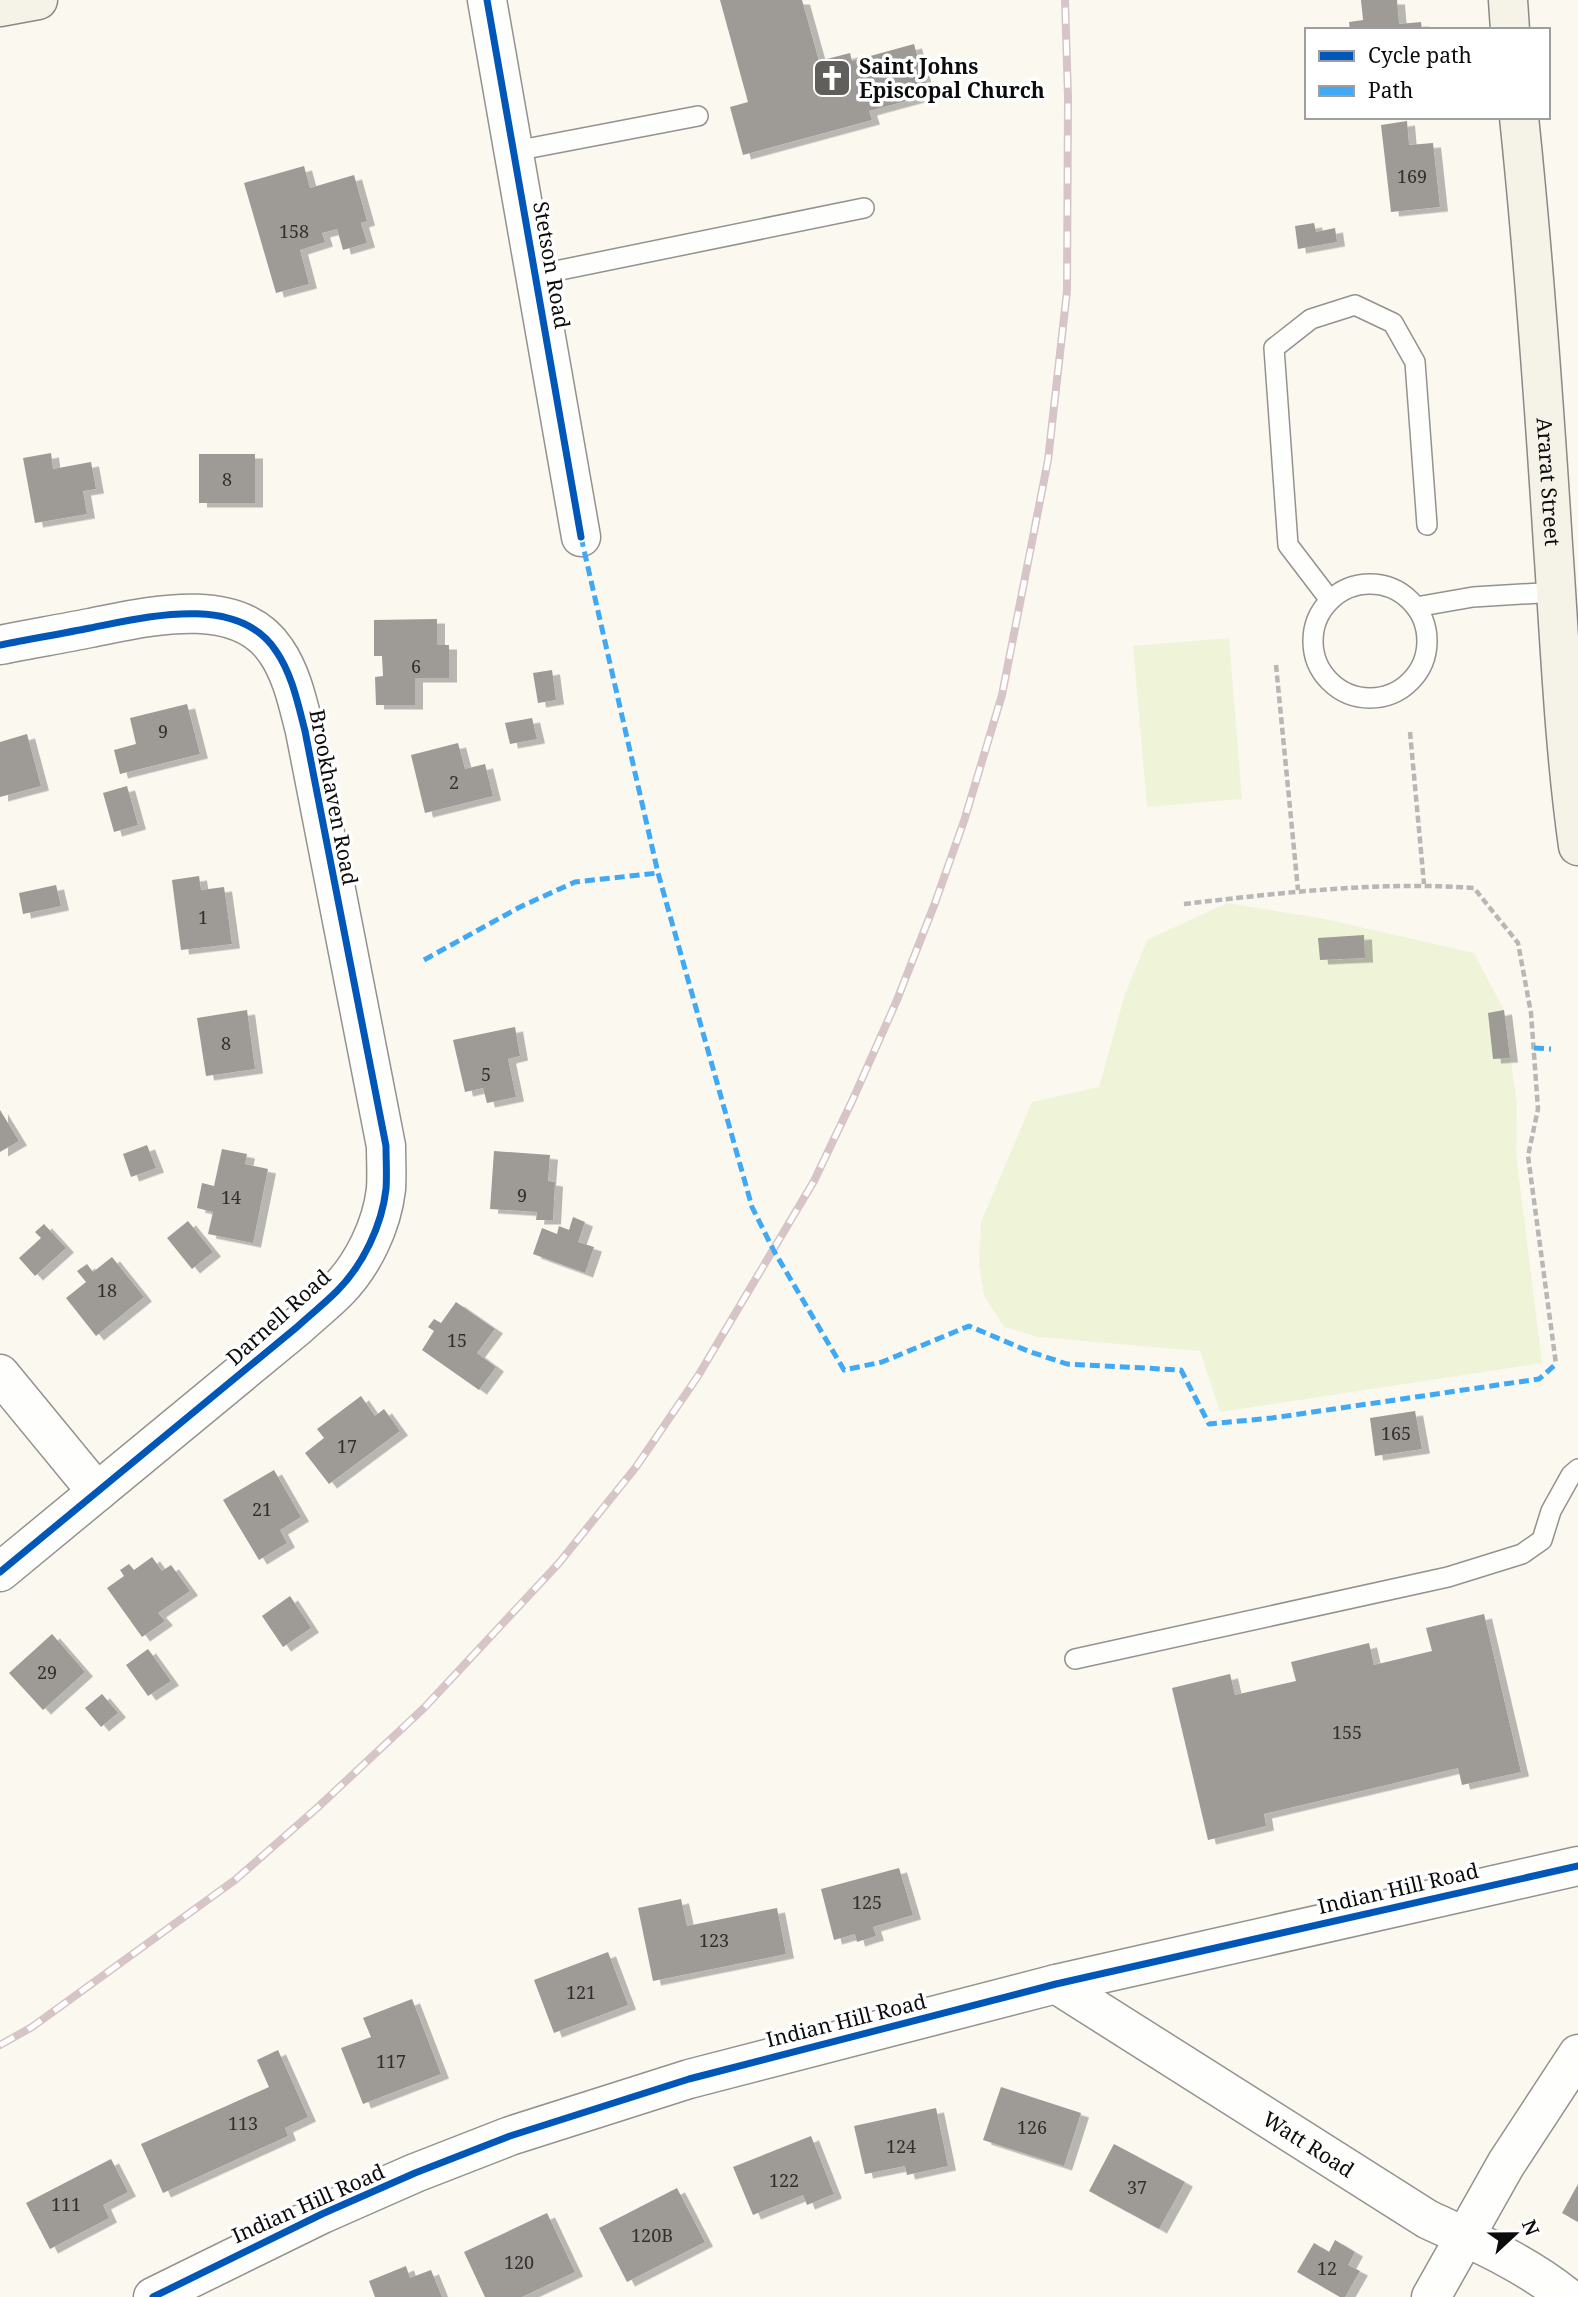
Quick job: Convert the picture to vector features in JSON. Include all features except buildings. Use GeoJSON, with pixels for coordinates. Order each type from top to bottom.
{"type":"FeatureCollection","features":[{"type":"Feature","properties":{"kind":"main road"},"geometry":{"type":"LineString","coordinates":[[0,7],[38,0]]}},
{"type":"Feature","properties":{"kind":"main road"},"geometry":{"type":"LineString","coordinates":[[1508,0],[1510,28]]}},
{"type":"Feature","properties":{"kind":"main road","name":"Ararat Street"},"geometry":{"type":"LineString","coordinates":[[1519,119],[1533,267],[1569,779],[1578,846]]}},
{"type":"Feature","properties":{"kind":"street","name":"Stetson Road"},"geometry":{"type":"LineString","coordinates":[[487,0],[582,537]]}},
{"type":"Feature","properties":{"kind":"street","name":"Brookhaven Road"},"geometry":{"type":"LineString","coordinates":[[0,645],[169,614],[233,619],[256,631],[276,650],[289,674],[298,703],[347,950]]}},
{"type":"Feature","properties":{"kind":"street","name":"Darnell Road"},"geometry":{"type":"LineString","coordinates":[[0,1572],[297,1327],[339,1289],[356,1268],[380,1217],[386,1192],[386,1146],[347,950]]}},
{"type":"Feature","properties":{"kind":"street"},"geometry":{"type":"LineString","coordinates":[[0,1374],[97,1492]]}},
{"type":"Feature","properties":{"kind":"street","name":"Indian Hill Road"},"geometry":{"type":"LineString","coordinates":[[153,2297],[231,2257],[415,2174],[510,2136],[689,2079],[1056,1984],[1578,1866]]}},
{"type":"Feature","properties":{"kind":"street","name":"Watt Road"},"geometry":{"type":"LineString","coordinates":[[1056,1984],[1427,2219],[1527,2268],[1567,2297]]}},
{"type":"Feature","properties":{"kind":"street"},"geometry":{"type":"LineString","coordinates":[[1431,2297],[1506,2164],[1578,2054]]}},
{"type":"Feature","properties":{"kind":"lane"},"geometry":{"type":"LineString","coordinates":[[515,151],[698,116]]}},
{"type":"Feature","properties":{"kind":"lane"},"geometry":{"type":"LineString","coordinates":[[536,275],[864,208]]}},
{"type":"Feature","properties":{"kind":"lane"},"geometry":{"type":"LineString","coordinates":[[1330,600],[1288,545],[1273,348],[1311,319],[1354,305],[1393,323],[1415,362],[1427,525]]}},
{"type":"Feature","properties":{"kind":"lane"},"geometry":{"type":"LineString","coordinates":[[1364,584],[1384,585],[1402,594],[1416,607],[1424,624],[1427,642],[1424,661],[1415,677],[1401,690],[1384,697],[1366,698],[1347,694],[1332,684],[1317,661],[1313,633],[1319,615],[1330,600],[1346,589],[1364,584]]}},
{"type":"Feature","properties":{"kind":"lane"},"geometry":{"type":"LineString","coordinates":[[1416,607],[1473,597],[1557,592]]}},
{"type":"Feature","properties":{"kind":"lane"},"geometry":{"type":"LineString","coordinates":[[1075,1659],[1489,1566],[1522,1553],[1542,1540],[1551,1511],[1571,1475],[1578,1469]]}},
{"type":"Feature","properties":{"kind":"path"},"geometry":{"type":"LineString","coordinates":[[1276,665],[1298,891]]}},
{"type":"Feature","properties":{"kind":"path"},"geometry":{"type":"LineString","coordinates":[[1410,732],[1424,884]]}},
{"type":"Feature","properties":{"kind":"path"},"geometry":{"type":"LineString","coordinates":[[1184,904],[1298,891],[1424,884],[1474,888],[1518,943],[1531,1013],[1538,1109],[1528,1157],[1556,1364]]}},
{"type":"Feature","properties":{"kind":"green space"},"geometry":{"type":"Polygon","coordinates":[[[1229,638],[1242,799],[1147,807],[1133,646],[1229,638]]]}},
{"type":"Feature","properties":{"kind":"green space"},"geometry":{"type":"Polygon","coordinates":[[[1227,903],[1325,919],[1474,953],[1504,1010],[1517,1105],[1516,1153],[1542,1363],[1220,1412],[1200,1351],[1038,1337],[1004,1327],[984,1296],[979,1264],[981,1222],[1032,1102],[1099,1087],[1124,997],[1147,940],[1227,903]]]}},
{"type":"Feature","properties":{"kind":"railway"},"geometry":{"type":"LineString","coordinates":[[0,2045],[32,2027],[235,1880],[424,1708],[559,1563],[636,1467],[698,1376],[814,1181],[897,1000],[935,903],[964,821],[1002,695],[1048,460],[1067,291],[1068,96],[1065,0]]}},
{"type":"Feature","properties":{"kind":"marked path"},"geometry":{"type":"LineString","coordinates":[[581,537],[658,873],[752,1207],[774,1251],[844,1370],[882,1362],[969,1326],[1067,1364],[1181,1370],[1209,1424],[1272,1418],[1539,1379],[1556,1364]]}},
{"type":"Feature","properties":{"kind":"marked path"},"geometry":{"type":"LineString","coordinates":[[424,960],[520,907],[575,882],[658,873]]}},
{"type":"Feature","properties":{"kind":"marked path"},"geometry":{"type":"LineString","coordinates":[[1534,1048],[1551,1049]]}},
{"type":"Feature","properties":{"kind":"cycle path"},"geometry":{"type":"LineString","coordinates":[[487,0],[581,537]]}},
{"type":"Feature","properties":{"kind":"cycle path"},"geometry":{"type":"LineString","coordinates":[[0,645],[137,619],[190,614],[215,615],[239,621],[259,633],[276,651],[290,679],[305,731],[386,1146],[386,1189],[376,1230],[363,1257],[337,1291],[0,1572]]}},
{"type":"Feature","properties":{"kind":"cycle path"},"geometry":{"type":"LineString","coordinates":[[153,2297],[322,2214],[415,2173],[510,2136],[689,2079],[1056,1984],[1578,1866]]}},
{"type":"Feature","properties":{"kind":"place","name":"Saint Johns Episcopal Church"},"geometry":{"type":"Point","coordinates":[832,78]}}]}
